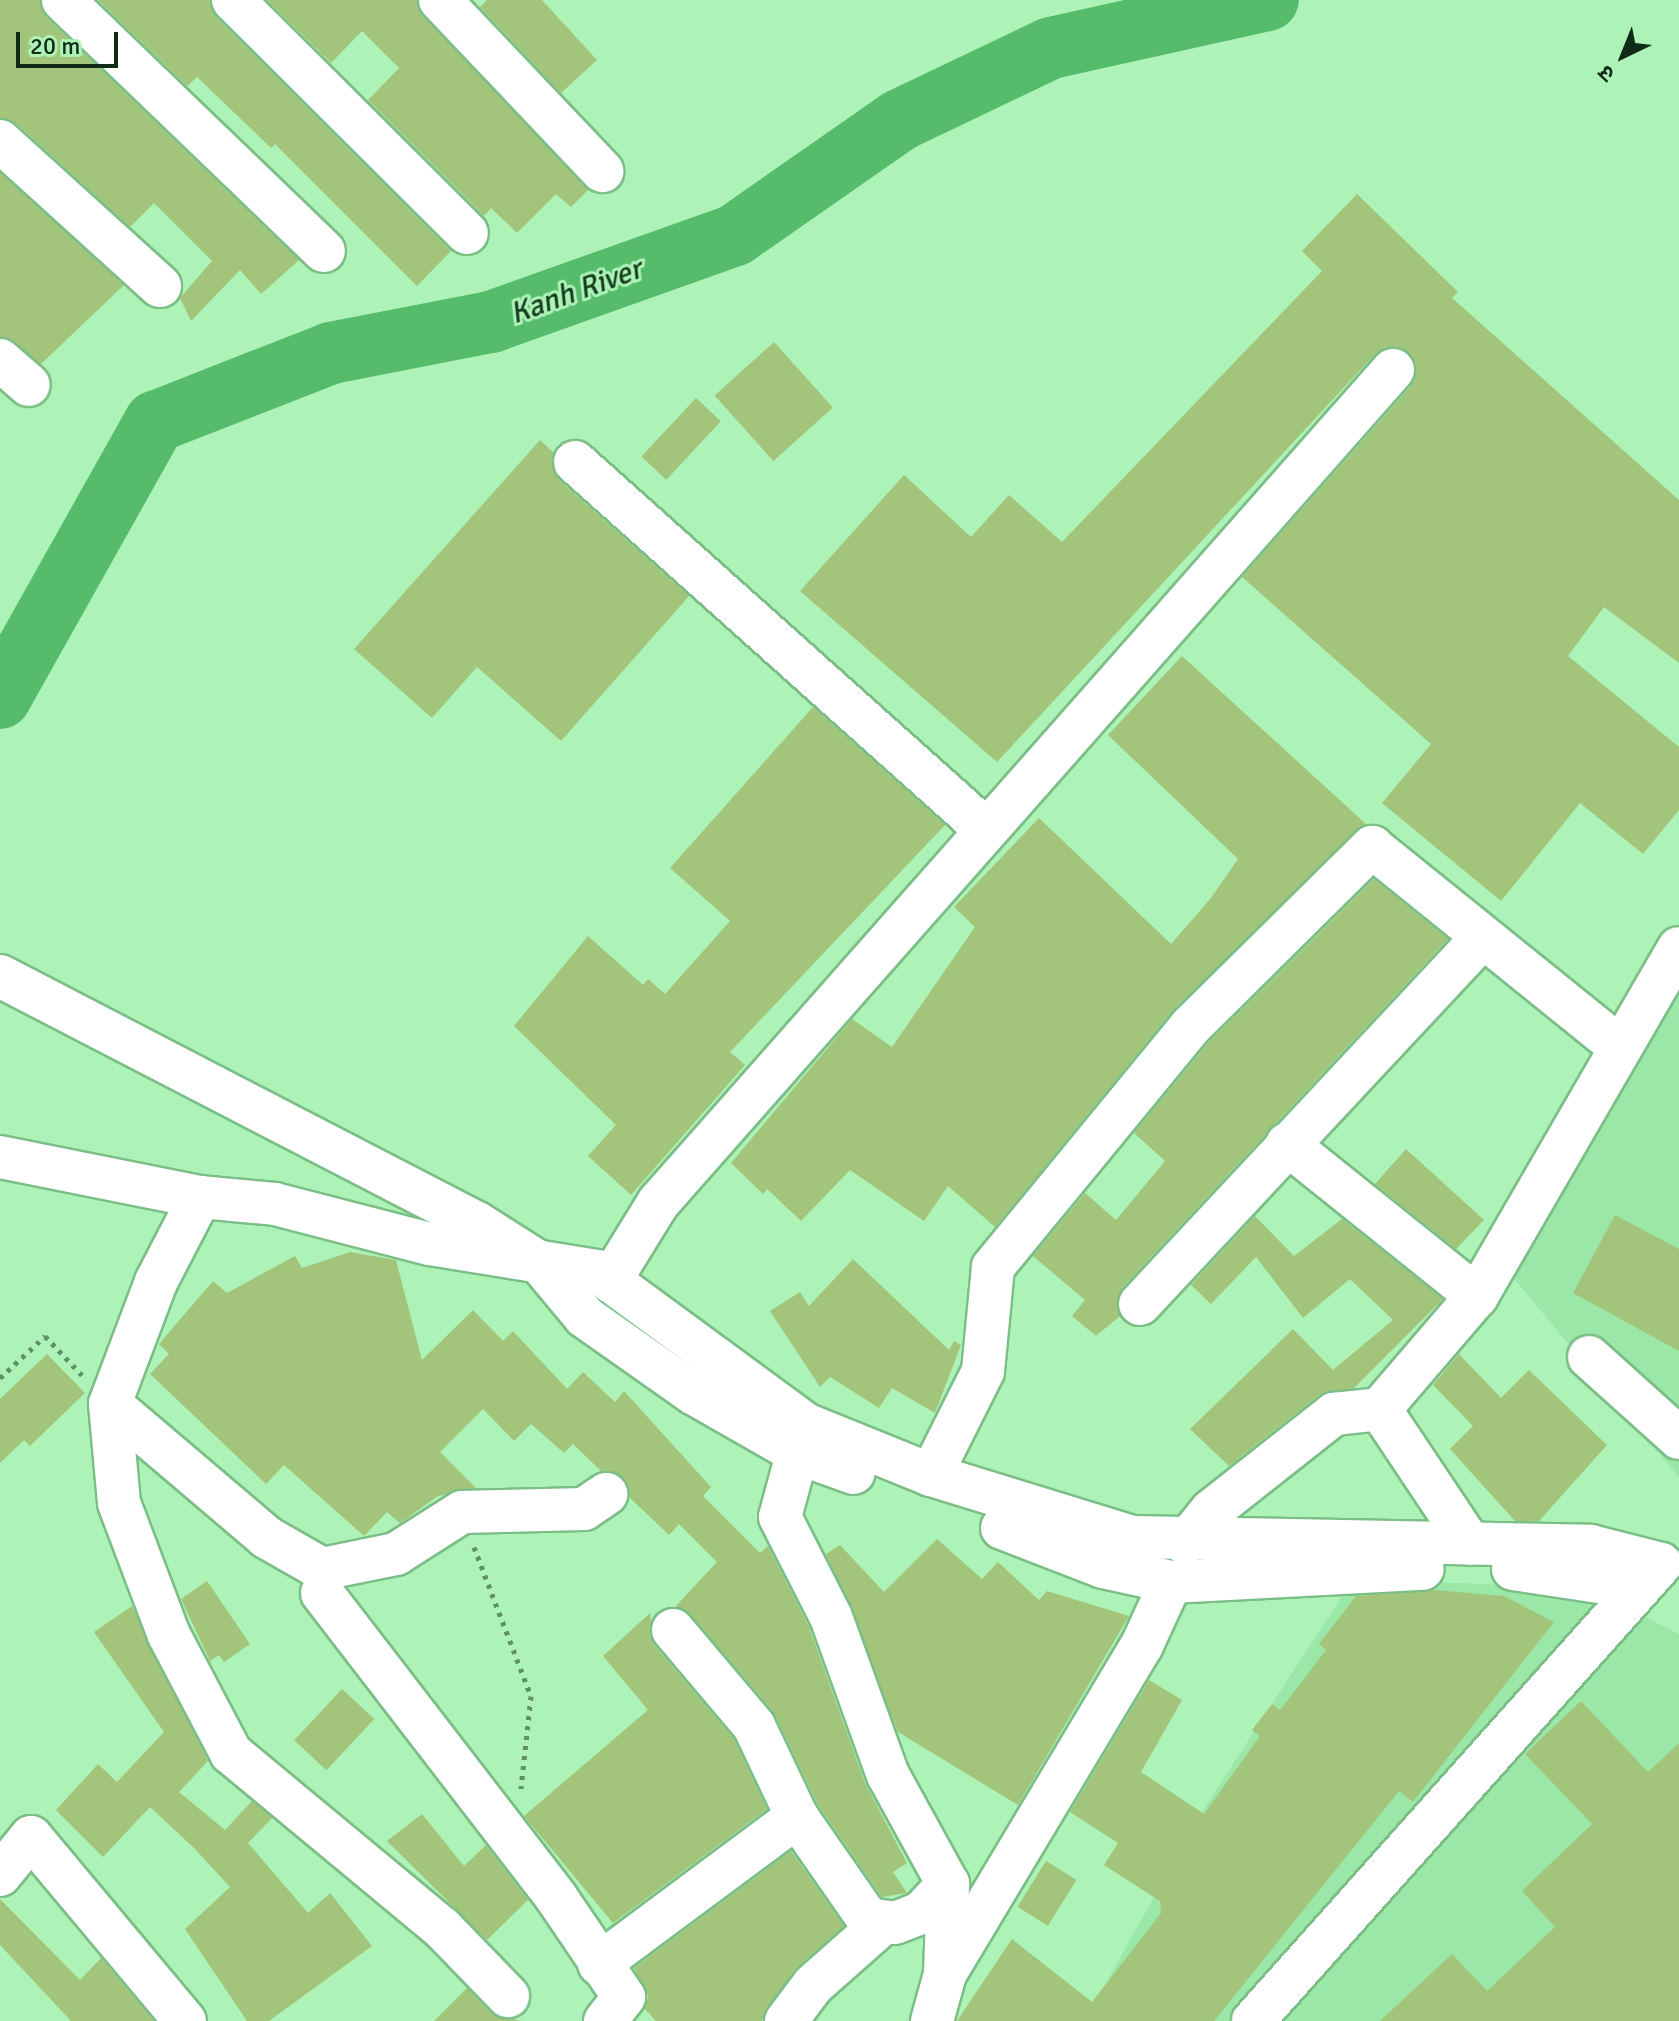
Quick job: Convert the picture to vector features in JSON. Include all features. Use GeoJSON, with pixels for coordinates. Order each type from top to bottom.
{"type":"FeatureCollection","features":[{"type":"Feature","properties":{"kind":"street"},"geometry":{"type":"LineString","coordinates":[[63,0],[324,251]]}},
{"type":"Feature","properties":{"kind":"street"},"geometry":{"type":"LineString","coordinates":[[233,0],[467,233]]}},
{"type":"Feature","properties":{"kind":"street"},"geometry":{"type":"LineString","coordinates":[[440,0],[602,171]]}},
{"type":"Feature","properties":{"kind":"street"},"geometry":{"type":"LineString","coordinates":[[0,141],[160,286]]}},
{"type":"Feature","properties":{"kind":"street"},"geometry":{"type":"LineString","coordinates":[[610,1281],[658,1203],[984,828],[1393,370]]}},
{"type":"Feature","properties":{"kind":"street"},"geometry":{"type":"LineString","coordinates":[[575,462],[984,828]]}},
{"type":"Feature","properties":{"kind":"street"},"geometry":{"type":"LineString","coordinates":[[931,1475],[983,1371],[993,1267],[1191,1026],[1372,847],[1620,1047]]}},
{"type":"Feature","properties":{"kind":"street"},"geometry":{"type":"LineString","coordinates":[[1140,1304],[1482,938]]}},
{"type":"Feature","properties":{"kind":"street"},"geometry":{"type":"LineString","coordinates":[[1185,1543],[1211,1511],[1334,1414],[1380,1409],[1477,1296],[1679,948]]}},
{"type":"Feature","properties":{"kind":"street"},"geometry":{"type":"LineString","coordinates":[[0,976],[477,1223],[540,1263],[585,1317],[693,1393],[1103,1567],[1171,1582],[1471,1566],[1650,1576]]}},
{"type":"Feature","properties":{"kind":"street"},"geometry":{"type":"LineString","coordinates":[[1287,1144],[1477,1296]]}},
{"type":"Feature","properties":{"kind":"street"},"geometry":{"type":"LineString","coordinates":[[0,1157],[200,1197],[275,1204],[540,1263],[597,1271],[801,1438],[931,1475],[1055,1518],[1185,1543],[1591,1546],[1650,1576]]}},
{"type":"Feature","properties":{"kind":"street"},"geometry":{"type":"LineString","coordinates":[[200,1197],[156,1282],[110,1404],[119,1503],[169,1635],[231,1753],[442,1928],[508,1996]]}},
{"type":"Feature","properties":{"kind":"street"},"geometry":{"type":"LineString","coordinates":[[1589,1357],[1679,1438]]}},
{"type":"Feature","properties":{"kind":"street"},"geometry":{"type":"LineString","coordinates":[[110,1404],[266,1537],[322,1569],[396,1554],[462,1512],[489,1508],[584,1509],[606,1494]]}},
{"type":"Feature","properties":{"kind":"street"},"geometry":{"type":"LineString","coordinates":[[1380,1409],[1470,1544]]}},
{"type":"Feature","properties":{"kind":"street"},"geometry":{"type":"LineString","coordinates":[[801,1438],[780,1517],[831,1617],[894,1789],[948,1884],[945,1974],[932,2021]]}},
{"type":"Feature","properties":{"kind":"street"},"geometry":{"type":"LineString","coordinates":[[1253,2021],[1650,1576]]}},
{"type":"Feature","properties":{"kind":"street"},"geometry":{"type":"LineString","coordinates":[[945,1974],[1142,1645],[1171,1582]]}},
{"type":"Feature","properties":{"kind":"street"},"geometry":{"type":"LineString","coordinates":[[322,1593],[624,1997],[605,2021]]}},
{"type":"Feature","properties":{"kind":"street"},"geometry":{"type":"LineString","coordinates":[[673,1630],[754,1726],[797,1817],[868,1919],[883,1923]]}},
{"type":"Feature","properties":{"kind":"street"},"geometry":{"type":"LineString","coordinates":[[599,1964],[797,1817]]}},
{"type":"Feature","properties":{"kind":"street"},"geometry":{"type":"LineString","coordinates":[[0,1875],[31,1837],[185,2021]]}},
{"type":"Feature","properties":{"kind":"street"},"geometry":{"type":"LineString","coordinates":[[786,2021],[813,1985],[883,1923],[921,1913],[948,1884]]}},
{"type":"Feature","properties":{"kind":"path"},"geometry":{"type":"LineString","coordinates":[[0,1378],[45,1336],[110,1404]]}},
{"type":"Feature","properties":{"kind":"path"},"geometry":{"type":"LineString","coordinates":[[489,1508],[474,1514],[472,1536],[531,1696],[523,1783],[504,1837]]}},
{"type":"Feature","properties":{"kind":"shaded area"},"geometry":{"type":"Polygon","coordinates":[[[1679,985],[1679,1477],[1512,1276],[1679,985]]]}},
{"type":"Feature","properties":{"kind":"shaded area"},"geometry":{"type":"Polygon","coordinates":[[[1392,1581],[1585,1587],[1679,1634],[1679,2021],[1085,2021],[1197,1820],[1344,1593],[1392,1581]]]}},
{"type":"Feature","properties":{"kind":"building"},"geometry":{"type":"Polygon","coordinates":[[[0,0],[40,0],[46,17],[299,260],[261,294],[240,270],[191,321],[180,298],[212,261],[154,203],[130,227],[16,123],[0,118],[0,0]]]}},
{"type":"Feature","properties":{"kind":"building"},"geometry":{"type":"Polygon","coordinates":[[[98,0],[210,0],[216,17],[451,251],[417,286],[275,144],[271,148],[197,77],[187,86],[98,0]]]}},
{"type":"Feature","properties":{"kind":"building"},"geometry":{"type":"Polygon","coordinates":[[[267,0],[417,0],[423,16],[588,190],[571,207],[556,194],[517,233],[491,208],[484,216],[368,100],[399,68],[362,31],[331,63],[267,0]]]}},
{"type":"Feature","properties":{"kind":"building"},"geometry":{"type":"Polygon","coordinates":[[[487,0],[542,0],[597,60],[561,93],[480,7],[487,0]]]}},
{"type":"Feature","properties":{"kind":"building"},"geometry":{"type":"Polygon","coordinates":[[[0,173],[124,285],[41,364],[0,337],[0,173]]]}},
{"type":"Feature","properties":{"kind":"building"},"geometry":{"type":"Polygon","coordinates":[[[1357,194],[1458,292],[1452,298],[1679,500],[1679,663],[1604,607],[1568,656],[1679,747],[1679,810],[1643,854],[1580,803],[1501,901],[1382,803],[1431,744],[1242,577],[1411,386],[1416,363],[1398,347],[1375,354],[997,762],[800,591],[904,475],[971,537],[1009,495],[1062,542],[1322,271],[1302,251],[1357,194]]]}},
{"type":"Feature","properties":{"kind":"building"},"geometry":{"type":"Polygon","coordinates":[[[774,342],[833,407],[773,461],[715,396],[774,342]]]}},
{"type":"Feature","properties":{"kind":"building"},"geometry":{"type":"Polygon","coordinates":[[[696,398],[721,421],[666,480],[641,457],[696,398]]]}},
{"type":"Feature","properties":{"kind":"building"},"geometry":{"type":"Polygon","coordinates":[[[540,440],[554,453],[559,480],[689,596],[561,741],[477,667],[432,718],[354,649],[540,440]]]}},
{"type":"Feature","properties":{"kind":"building"},"geometry":{"type":"Polygon","coordinates":[[[1182,656],[1366,824],[1174,1009],[995,1227],[948,1186],[924,1221],[850,1170],[801,1221],[767,1189],[763,1194],[731,1163],[852,1019],[892,1047],[975,927],[954,907],[1039,818],[1171,944],[1211,898],[1238,859],[1108,735],[1182,656]]]}},
{"type":"Feature","properties":{"kind":"building"},"geometry":{"type":"Polygon","coordinates":[[[813,707],[945,825],[730,1052],[745,1065],[631,1195],[588,1156],[616,1125],[514,1026],[588,936],[643,985],[648,979],[665,994],[730,921],[670,868],[813,707]]]}},
{"type":"Feature","properties":{"kind":"building"},"geometry":{"type":"Polygon","coordinates":[[[1374,879],[1448,939],[1122,1288],[1120,1316],[1096,1336],[1072,1316],[1085,1300],[1033,1256],[1085,1193],[1116,1220],[1165,1161],[1134,1133],[1209,1042],[1374,879]]]}},
{"type":"Feature","properties":{"kind":"building"},"geometry":{"type":"Polygon","coordinates":[[[1406,1149],[1484,1220],[1456,1249],[1375,1184],[1406,1149]]]}},
{"type":"Feature","properties":{"kind":"building"},"geometry":{"type":"Polygon","coordinates":[[[1615,1215],[1679,1249],[1679,1351],[1573,1293],[1615,1215]]]}},
{"type":"Feature","properties":{"kind":"building"},"geometry":{"type":"Polygon","coordinates":[[[1255,1216],[1294,1256],[1342,1219],[1443,1299],[1354,1388],[1319,1395],[1229,1466],[1190,1429],[1293,1329],[1333,1370],[1393,1320],[1350,1279],[1303,1318],[1256,1257],[1211,1304],[1191,1285],[1255,1216]]]}},
{"type":"Feature","properties":{"kind":"building"},"geometry":{"type":"Polygon","coordinates":[[[350,1252],[396,1260],[422,1360],[473,1310],[503,1341],[513,1331],[567,1389],[583,1372],[615,1402],[624,1391],[711,1487],[703,1496],[760,1553],[768,1546],[809,1627],[865,1783],[907,1863],[893,1872],[907,1893],[882,1897],[818,1805],[773,1711],[691,1615],[675,1607],[717,1562],[679,1524],[669,1535],[629,1497],[617,1473],[601,1471],[573,1444],[564,1453],[531,1424],[514,1441],[483,1409],[440,1452],[476,1488],[438,1496],[400,1523],[387,1512],[364,1536],[284,1465],[266,1484],[150,1374],[169,1354],[159,1344],[213,1281],[227,1293],[295,1256],[302,1268],[350,1252]]]}},
{"type":"Feature","properties":{"kind":"building"},"geometry":{"type":"Polygon","coordinates":[[[853,1259],[949,1350],[954,1341],[961,1345],[935,1413],[892,1388],[879,1408],[830,1377],[820,1387],[770,1311],[800,1292],[809,1306],[853,1259]]]}},
{"type":"Feature","properties":{"kind":"building"},"geometry":{"type":"Polygon","coordinates":[[[47,1354],[85,1393],[30,1446],[24,1440],[0,1463],[0,1399],[47,1354]]]}},
{"type":"Feature","properties":{"kind":"building"},"geometry":{"type":"Polygon","coordinates":[[[1459,1354],[1501,1398],[1529,1370],[1607,1445],[1539,1521],[1515,1521],[1450,1449],[1473,1426],[1433,1385],[1459,1354]]]}},
{"type":"Feature","properties":{"kind":"building"},"geometry":{"type":"Polygon","coordinates":[[[937,1539],[982,1579],[998,1562],[1039,1600],[1047,1591],[1129,1616],[1018,1805],[898,1732],[826,1554],[840,1545],[884,1592],[937,1539]]]}},
{"type":"Feature","properties":{"kind":"building"},"geometry":{"type":"Polygon","coordinates":[[[207,1581],[250,1644],[224,1662],[219,1655],[210,1661],[181,1599],[207,1581]]]}},
{"type":"Feature","properties":{"kind":"building"},"geometry":{"type":"Polygon","coordinates":[[[1434,1590],[1504,1596],[1554,1622],[1413,1802],[1399,1791],[1214,2021],[957,2021],[1012,1939],[1092,2002],[1161,1913],[1160,1901],[1104,1865],[1118,1843],[1070,1812],[1149,1680],[1182,1700],[1141,1772],[1204,1814],[1260,1736],[1252,1730],[1272,1704],[1280,1710],[1326,1650],[1319,1644],[1356,1596],[1434,1590]]]}},
{"type":"Feature","properties":{"kind":"building"},"geometry":{"type":"Polygon","coordinates":[[[132,1606],[208,1761],[179,1792],[225,1830],[252,1801],[272,1818],[248,1843],[308,1913],[330,1893],[372,1946],[269,2021],[247,2021],[185,1929],[230,1887],[194,1848],[150,1807],[103,1857],[56,1810],[98,1764],[117,1782],[164,1732],[94,1632],[132,1606]]]}},
{"type":"Feature","properties":{"kind":"building"},"geometry":{"type":"Polygon","coordinates":[[[650,1613],[654,1645],[734,1739],[767,1809],[613,1923],[524,1816],[648,1710],[603,1656],[650,1613]]]}},
{"type":"Feature","properties":{"kind":"building"},"geometry":{"type":"Polygon","coordinates":[[[342,1689],[374,1719],[326,1770],[294,1740],[342,1689]]]}},
{"type":"Feature","properties":{"kind":"building"},"geometry":{"type":"Polygon","coordinates":[[[1581,1701],[1648,1772],[1679,1743],[1679,2021],[1380,2021],[1452,1954],[1487,1991],[1555,1927],[1522,1891],[1592,1824],[1525,1754],[1581,1701]]]}},
{"type":"Feature","properties":{"kind":"building"},"geometry":{"type":"Polygon","coordinates":[[[422,1814],[464,1866],[486,1845],[528,1900],[487,1940],[387,1841],[422,1814]]]}},
{"type":"Feature","properties":{"kind":"building"},"geometry":{"type":"Polygon","coordinates":[[[791,1851],[844,1926],[794,1970],[762,2021],[656,2021],[644,2008],[648,1997],[634,1968],[791,1851]]]}},
{"type":"Feature","properties":{"kind":"building"},"geometry":{"type":"Polygon","coordinates":[[[1046,1861],[1077,1880],[1048,1926],[1017,1907],[1046,1861]]]}},
{"type":"Feature","properties":{"kind":"building"},"geometry":{"type":"Polygon","coordinates":[[[0,1899],[80,1980],[101,1958],[154,2021],[71,2021],[0,1945],[0,1899]]]}},
{"type":"Feature","properties":{"kind":"building"},"geometry":{"type":"Polygon","coordinates":[[[467,1988],[491,2013],[521,2021],[434,2021],[467,1988]]]}},
{"type":"Feature","properties":{"kind":"waterway","name":"Kanh River"},"geometry":{"type":"LineString","coordinates":[[0,698],[155,422],[331,353],[491,322],[735,235],[900,120],[1051,48],[1268,0]]}}]}
